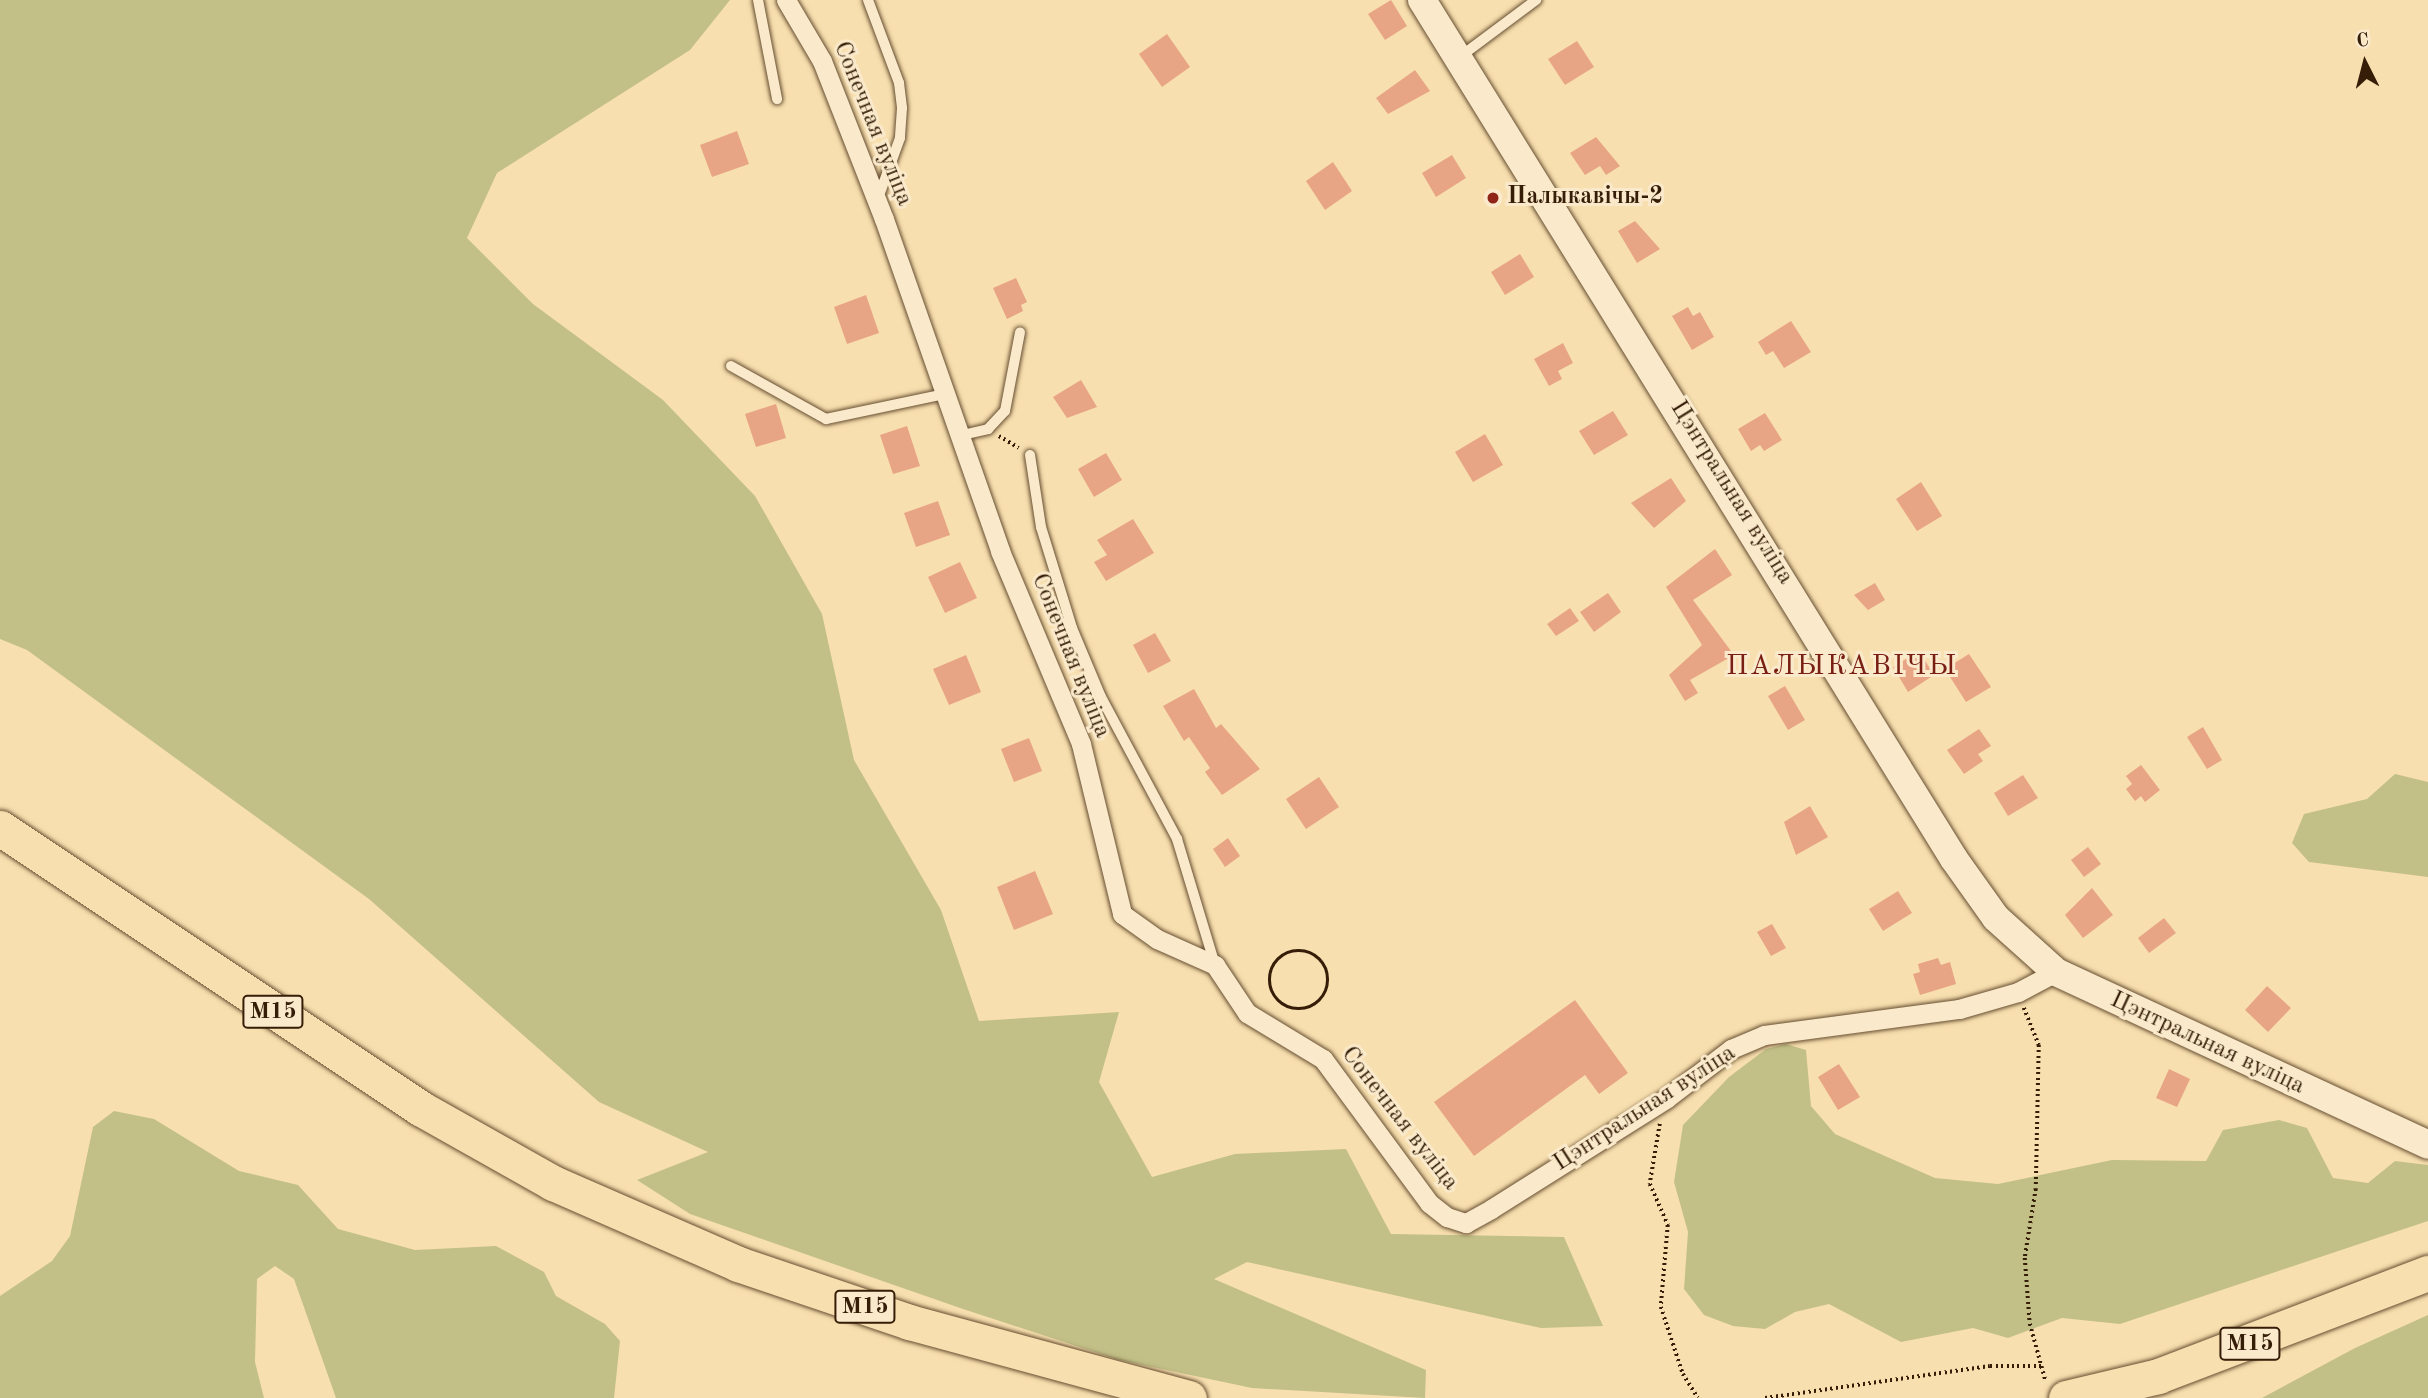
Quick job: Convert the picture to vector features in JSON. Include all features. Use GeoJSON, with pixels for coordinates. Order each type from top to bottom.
{"type":"FeatureCollection","features":[{"type":"Feature","properties":{"kind":"highway","name":"М15"},"geometry":{"type":"LineString","coordinates":[[0,828],[421,1108],[553,1183],[738,1264],[883,1313],[1189,1398]]}},
{"type":"Feature","properties":{"kind":"highway","name":"М15"},"geometry":{"type":"LineString","coordinates":[[2057,1393],[2158,1376],[2428,1273]]}},
{"type":"Feature","properties":{"kind":"street","name":"Сонечная вуліца"},"geometry":{"type":"LineString","coordinates":[[786,0],[822,61],[877,201],[958,436],[1081,744],[1122,914],[1157,939],[1215,965],[1247,1013],[1323,1059],[1429,1203],[1447,1217]]}},
{"type":"Feature","properties":{"kind":"street","name":"Цэнтральная вуліца"},"geometry":{"type":"LineString","coordinates":[[1422,0],[1954,859],[1996,918],[2056,972],[2428,1145]]}},
{"type":"Feature","properties":{"kind":"street","name":"Цэнтральная вуліца"},"geometry":{"type":"LineString","coordinates":[[1447,1217],[1466,1223],[1482,1214],[1667,1098],[1731,1049],[1763,1035],[1920,1018],[2018,992],[2056,972]]}},
{"type":"Feature","properties":{"kind":"lane"},"geometry":{"type":"LineString","coordinates":[[758,0],[777,99]]}},
{"type":"Feature","properties":{"kind":"lane"},"geometry":{"type":"LineString","coordinates":[[868,0],[899,83],[902,108],[900,138],[877,201]]}},
{"type":"Feature","properties":{"kind":"lane"},"geometry":{"type":"LineString","coordinates":[[1458,58],[1536,0]]}},
{"type":"Feature","properties":{"kind":"lane"},"geometry":{"type":"LineString","coordinates":[[958,436],[988,429],[1004,411],[1020,332]]}},
{"type":"Feature","properties":{"kind":"lane"},"geometry":{"type":"LineString","coordinates":[[732,366],[826,419],[945,394]]}},
{"type":"Feature","properties":{"kind":"lane"},"geometry":{"type":"LineString","coordinates":[[1030,455],[1041,527],[1072,628],[1101,698],[1177,839],[1215,965]]}},
{"type":"Feature","properties":{"kind":"path"},"geometry":{"type":"LineString","coordinates":[[988,429],[1030,455]]}},
{"type":"Feature","properties":{"kind":"path"},"geometry":{"type":"LineString","coordinates":[[1302,951],[1319,959],[1328,975],[1320,1000],[1295,1009],[1279,1002],[1270,986],[1277,960],[1302,951]]}},
{"type":"Feature","properties":{"kind":"path"},"geometry":{"type":"LineString","coordinates":[[2018,992],[2039,1045],[2036,1189],[2025,1258],[2030,1324],[2041,1366],[2057,1393]]}},
{"type":"Feature","properties":{"kind":"path"},"geometry":{"type":"LineString","coordinates":[[1667,1098],[1650,1184],[1668,1225],[1661,1307],[1683,1374],[1698,1398]]}},
{"type":"Feature","properties":{"kind":"path"},"geometry":{"type":"LineString","coordinates":[[1765,1398],[1990,1366],[2041,1366]]}},
{"type":"Feature","properties":{"kind":"shaded area"},"geometry":{"type":"Polygon","coordinates":[[[0,0],[730,0],[690,50],[497,173],[467,238],[533,304],[663,400],[755,496],[822,614],[854,760],[941,910],[979,1021],[1119,1012],[1099,1082],[1152,1177],[1235,1154],[1346,1149],[1391,1234],[1564,1237],[1603,1326],[1541,1328],[1247,1262],[1214,1279],[1426,1370],[1425,1398],[1252,1388],[1119,1360],[963,1309],[690,1214],[637,1180],[708,1152],[599,1102],[369,899],[27,650],[0,639],[0,0]]]}},
{"type":"Feature","properties":{"kind":"shaded area"},"geometry":{"type":"Polygon","coordinates":[[[2395,774],[2428,782],[2428,877],[2309,862],[2292,843],[2304,814],[2367,799],[2395,774]]]}},
{"type":"Feature","properties":{"kind":"shaded area"},"geometry":{"type":"Polygon","coordinates":[[[1786,1044],[1806,1050],[1811,1106],[1835,1134],[1935,1178],[1998,1184],[2112,1160],[2206,1161],[2223,1130],[2279,1120],[2307,1128],[2333,1178],[2368,1183],[2395,1161],[2428,1165],[2428,1221],[2120,1324],[2062,1318],[2008,1338],[1973,1328],[1901,1342],[1829,1304],[1795,1312],[1765,1329],[1733,1326],[1704,1315],[1684,1289],[1688,1232],[1674,1182],[1683,1125],[1729,1077],[1766,1049],[1786,1044]]]}},
{"type":"Feature","properties":{"kind":"shaded area"},"geometry":{"type":"Polygon","coordinates":[[[114,1111],[154,1119],[239,1171],[298,1185],[338,1229],[415,1250],[496,1246],[544,1272],[556,1296],[605,1324],[620,1341],[614,1398],[336,1398],[294,1279],[275,1266],[257,1279],[255,1362],[264,1398],[0,1398],[0,1296],[52,1261],[70,1236],[93,1127],[114,1111]]]}},
{"type":"Feature","properties":{"kind":"shaded area"},"geometry":{"type":"Polygon","coordinates":[[[2428,1315],[2428,1398],[2262,1398],[2355,1348],[2428,1315]]]}},
{"type":"Feature","properties":{"kind":"building"},"geometry":{"type":"Polygon","coordinates":[[[1391,0],[1407,26],[1385,40],[1368,14],[1391,0]]]}},
{"type":"Feature","properties":{"kind":"building"},"geometry":{"type":"Polygon","coordinates":[[[1167,34],[1190,67],[1162,87],[1139,54],[1167,34]]]}},
{"type":"Feature","properties":{"kind":"building"},"geometry":{"type":"Polygon","coordinates":[[[1577,41],[1594,67],[1565,85],[1548,59],[1577,41]]]}},
{"type":"Feature","properties":{"kind":"building"},"geometry":{"type":"Polygon","coordinates":[[[1415,70],[1430,91],[1388,114],[1376,98],[1415,70]]]}},
{"type":"Feature","properties":{"kind":"building"},"geometry":{"type":"Polygon","coordinates":[[[737,131],[749,164],[712,177],[700,145],[737,131]]]}},
{"type":"Feature","properties":{"kind":"building"},"geometry":{"type":"Polygon","coordinates":[[[1596,137],[1620,166],[1606,175],[1600,166],[1585,175],[1570,153],[1596,137]]]}},
{"type":"Feature","properties":{"kind":"building"},"geometry":{"type":"Polygon","coordinates":[[[1452,155],[1466,178],[1436,197],[1422,173],[1452,155]]]}},
{"type":"Feature","properties":{"kind":"building"},"geometry":{"type":"Polygon","coordinates":[[[1333,162],[1352,191],[1325,210],[1306,181],[1333,162]]]}},
{"type":"Feature","properties":{"kind":"building"},"geometry":{"type":"Polygon","coordinates":[[[1635,221],[1660,249],[1637,263],[1618,231],[1635,221]]]}},
{"type":"Feature","properties":{"kind":"building"},"geometry":{"type":"Polygon","coordinates":[[[1520,254],[1534,277],[1505,295],[1491,272],[1520,254]]]}},
{"type":"Feature","properties":{"kind":"building"},"geometry":{"type":"Polygon","coordinates":[[[1016,278],[1027,302],[1021,305],[1023,311],[1007,319],[993,288],[1016,278]]]}},
{"type":"Feature","properties":{"kind":"building"},"geometry":{"type":"Polygon","coordinates":[[[866,295],[879,333],[847,344],[834,307],[866,295]]]}},
{"type":"Feature","properties":{"kind":"building"},"geometry":{"type":"Polygon","coordinates":[[[1688,307],[1693,316],[1700,312],[1714,337],[1692,350],[1672,316],[1688,307]]]}},
{"type":"Feature","properties":{"kind":"building"},"geometry":{"type":"Polygon","coordinates":[[[1791,321],[1811,352],[1784,368],[1773,351],[1766,355],[1758,342],[1791,321]]]}},
{"type":"Feature","properties":{"kind":"building"},"geometry":{"type":"Polygon","coordinates":[[[1563,343],[1573,363],[1558,371],[1562,379],[1549,386],[1534,359],[1563,343]]]}},
{"type":"Feature","properties":{"kind":"building"},"geometry":{"type":"Polygon","coordinates":[[[1081,380],[1097,407],[1067,418],[1053,397],[1081,380]]]}},
{"type":"Feature","properties":{"kind":"building"},"geometry":{"type":"Polygon","coordinates":[[[776,404],[786,438],[756,447],[745,414],[776,404]]]}},
{"type":"Feature","properties":{"kind":"building"},"geometry":{"type":"Polygon","coordinates":[[[1613,411],[1628,435],[1594,455],[1579,431],[1613,411]]]}},
{"type":"Feature","properties":{"kind":"building"},"geometry":{"type":"Polygon","coordinates":[[[1765,413],[1782,440],[1764,451],[1760,445],[1751,451],[1738,429],[1765,413]]]}},
{"type":"Feature","properties":{"kind":"building"},"geometry":{"type":"Polygon","coordinates":[[[907,426],[920,466],[893,474],[880,435],[907,426]]]}},
{"type":"Feature","properties":{"kind":"building"},"geometry":{"type":"Polygon","coordinates":[[[1485,434],[1503,465],[1473,482],[1455,452],[1485,434]]]}},
{"type":"Feature","properties":{"kind":"building"},"geometry":{"type":"Polygon","coordinates":[[[1106,453],[1122,480],[1094,497],[1078,469],[1106,453]]]}},
{"type":"Feature","properties":{"kind":"building"},"geometry":{"type":"Polygon","coordinates":[[[1671,478],[1686,501],[1654,528],[1631,503],[1671,478]]]}},
{"type":"Feature","properties":{"kind":"building"},"geometry":{"type":"Polygon","coordinates":[[[1921,482],[1942,516],[1917,531],[1896,499],[1921,482]]]}},
{"type":"Feature","properties":{"kind":"building"},"geometry":{"type":"Polygon","coordinates":[[[938,501],[950,535],[916,547],[904,513],[938,501]]]}},
{"type":"Feature","properties":{"kind":"building"},"geometry":{"type":"Polygon","coordinates":[[[1133,519],[1154,553],[1106,581],[1094,562],[1107,555],[1097,540],[1133,519]]]}},
{"type":"Feature","properties":{"kind":"building"},"geometry":{"type":"Polygon","coordinates":[[[1715,549],[1732,575],[1693,600],[1734,655],[1690,680],[1698,693],[1685,701],[1669,675],[1702,645],[1666,587],[1715,549]]]}},
{"type":"Feature","properties":{"kind":"building"},"geometry":{"type":"Polygon","coordinates":[[[960,562],[977,598],[945,613],[928,577],[960,562]]]}},
{"type":"Feature","properties":{"kind":"building"},"geometry":{"type":"Polygon","coordinates":[[[1875,583],[1885,600],[1868,610],[1854,595],[1875,583]]]}},
{"type":"Feature","properties":{"kind":"building"},"geometry":{"type":"Polygon","coordinates":[[[1608,593],[1621,612],[1594,632],[1580,612],[1608,593]]]}},
{"type":"Feature","properties":{"kind":"building"},"geometry":{"type":"Polygon","coordinates":[[[1570,608],[1579,621],[1556,636],[1547,624],[1570,608]]]}},
{"type":"Feature","properties":{"kind":"building"},"geometry":{"type":"Polygon","coordinates":[[[1155,633],[1171,661],[1148,673],[1133,645],[1155,633]]]}},
{"type":"Feature","properties":{"kind":"building"},"geometry":{"type":"Polygon","coordinates":[[[1919,651],[1934,675],[1908,692],[1893,667],[1919,651]]]}},
{"type":"Feature","properties":{"kind":"building"},"geometry":{"type":"Polygon","coordinates":[[[1969,654],[1991,687],[1966,702],[1945,669],[1969,654]]]}},
{"type":"Feature","properties":{"kind":"building"},"geometry":{"type":"Polygon","coordinates":[[[966,655],[981,692],[949,705],[933,669],[966,655]]]}},
{"type":"Feature","properties":{"kind":"building"},"geometry":{"type":"Polygon","coordinates":[[[1785,686],[1805,720],[1788,730],[1768,696],[1785,686]]]}},
{"type":"Feature","properties":{"kind":"building"},"geometry":{"type":"Polygon","coordinates":[[[1194,689],[1216,728],[1221,724],[1260,769],[1222,795],[1205,772],[1210,768],[1189,737],[1184,741],[1163,706],[1194,689]]]}},
{"type":"Feature","properties":{"kind":"building"},"geometry":{"type":"Polygon","coordinates":[[[2203,727],[2222,760],[2207,769],[2187,737],[2203,727]]]}},
{"type":"Feature","properties":{"kind":"building"},"geometry":{"type":"Polygon","coordinates":[[[1979,729],[1991,746],[1978,754],[1983,761],[1964,774],[1947,750],[1979,729]]]}},
{"type":"Feature","properties":{"kind":"building"},"geometry":{"type":"Polygon","coordinates":[[[1029,738],[1042,771],[1014,782],[1001,749],[1029,738]]]}},
{"type":"Feature","properties":{"kind":"building"},"geometry":{"type":"Polygon","coordinates":[[[2141,765],[2160,790],[2145,802],[2141,796],[2135,801],[2126,789],[2132,784],[2126,776],[2141,765]]]}},
{"type":"Feature","properties":{"kind":"building"},"geometry":{"type":"Polygon","coordinates":[[[2023,775],[2038,798],[2008,816],[1994,793],[2023,775]]]}},
{"type":"Feature","properties":{"kind":"building"},"geometry":{"type":"Polygon","coordinates":[[[1319,777],[1339,807],[1306,829],[1286,799],[1319,777]]]}},
{"type":"Feature","properties":{"kind":"building"},"geometry":{"type":"Polygon","coordinates":[[[1810,806],[1828,837],[1796,855],[1784,822],[1810,806]]]}},
{"type":"Feature","properties":{"kind":"building"},"geometry":{"type":"Polygon","coordinates":[[[1228,838],[1240,856],[1225,867],[1213,849],[1228,838]]]}},
{"type":"Feature","properties":{"kind":"building"},"geometry":{"type":"Polygon","coordinates":[[[2088,847],[2101,864],[2084,877],[2071,860],[2088,847]]]}},
{"type":"Feature","properties":{"kind":"building"},"geometry":{"type":"Polygon","coordinates":[[[1035,871],[1053,914],[1014,930],[997,887],[1035,871]]]}},
{"type":"Feature","properties":{"kind":"building"},"geometry":{"type":"Polygon","coordinates":[[[2092,888],[2113,915],[2083,938],[2065,915],[2092,888]]]}},
{"type":"Feature","properties":{"kind":"building"},"geometry":{"type":"Polygon","coordinates":[[[1898,891],[1912,913],[1883,931],[1869,909],[1898,891]]]}},
{"type":"Feature","properties":{"kind":"building"},"geometry":{"type":"Polygon","coordinates":[[[2164,918],[2176,933],[2149,953],[2138,938],[2164,918]]]}},
{"type":"Feature","properties":{"kind":"building"},"geometry":{"type":"Polygon","coordinates":[[[1772,924],[1786,948],[1771,956],[1757,932],[1772,924]]]}},
{"type":"Feature","properties":{"kind":"building"},"geometry":{"type":"Polygon","coordinates":[[[1938,958],[1941,965],[1950,962],[1956,984],[1920,995],[1913,974],[1920,972],[1918,964],[1938,958]]]}},
{"type":"Feature","properties":{"kind":"building"},"geometry":{"type":"Polygon","coordinates":[[[2267,986],[2291,1008],[2268,1032],[2245,1010],[2267,986]]]}},
{"type":"Feature","properties":{"kind":"building"},"geometry":{"type":"Polygon","coordinates":[[[1575,1000],[1628,1073],[1599,1094],[1585,1075],[1474,1156],[1434,1102],[1575,1000]]]}},
{"type":"Feature","properties":{"kind":"building"},"geometry":{"type":"Polygon","coordinates":[[[1839,1064],[1860,1097],[1838,1110],[1818,1077],[1839,1064]]]}},
{"type":"Feature","properties":{"kind":"building"},"geometry":{"type":"Polygon","coordinates":[[[2169,1069],[2190,1079],[2177,1107],[2156,1098],[2169,1069]]]}},
{"type":"Feature","properties":{"kind":"place","name":"Палыкавічы-2"},"geometry":{"type":"Point","coordinates":[1493,198]}},
{"type":"Feature","properties":{"kind":"district","name":"ПАЛЫКАВІЧЫ"},"geometry":{"type":"Point","coordinates":[1842,667]}}]}
